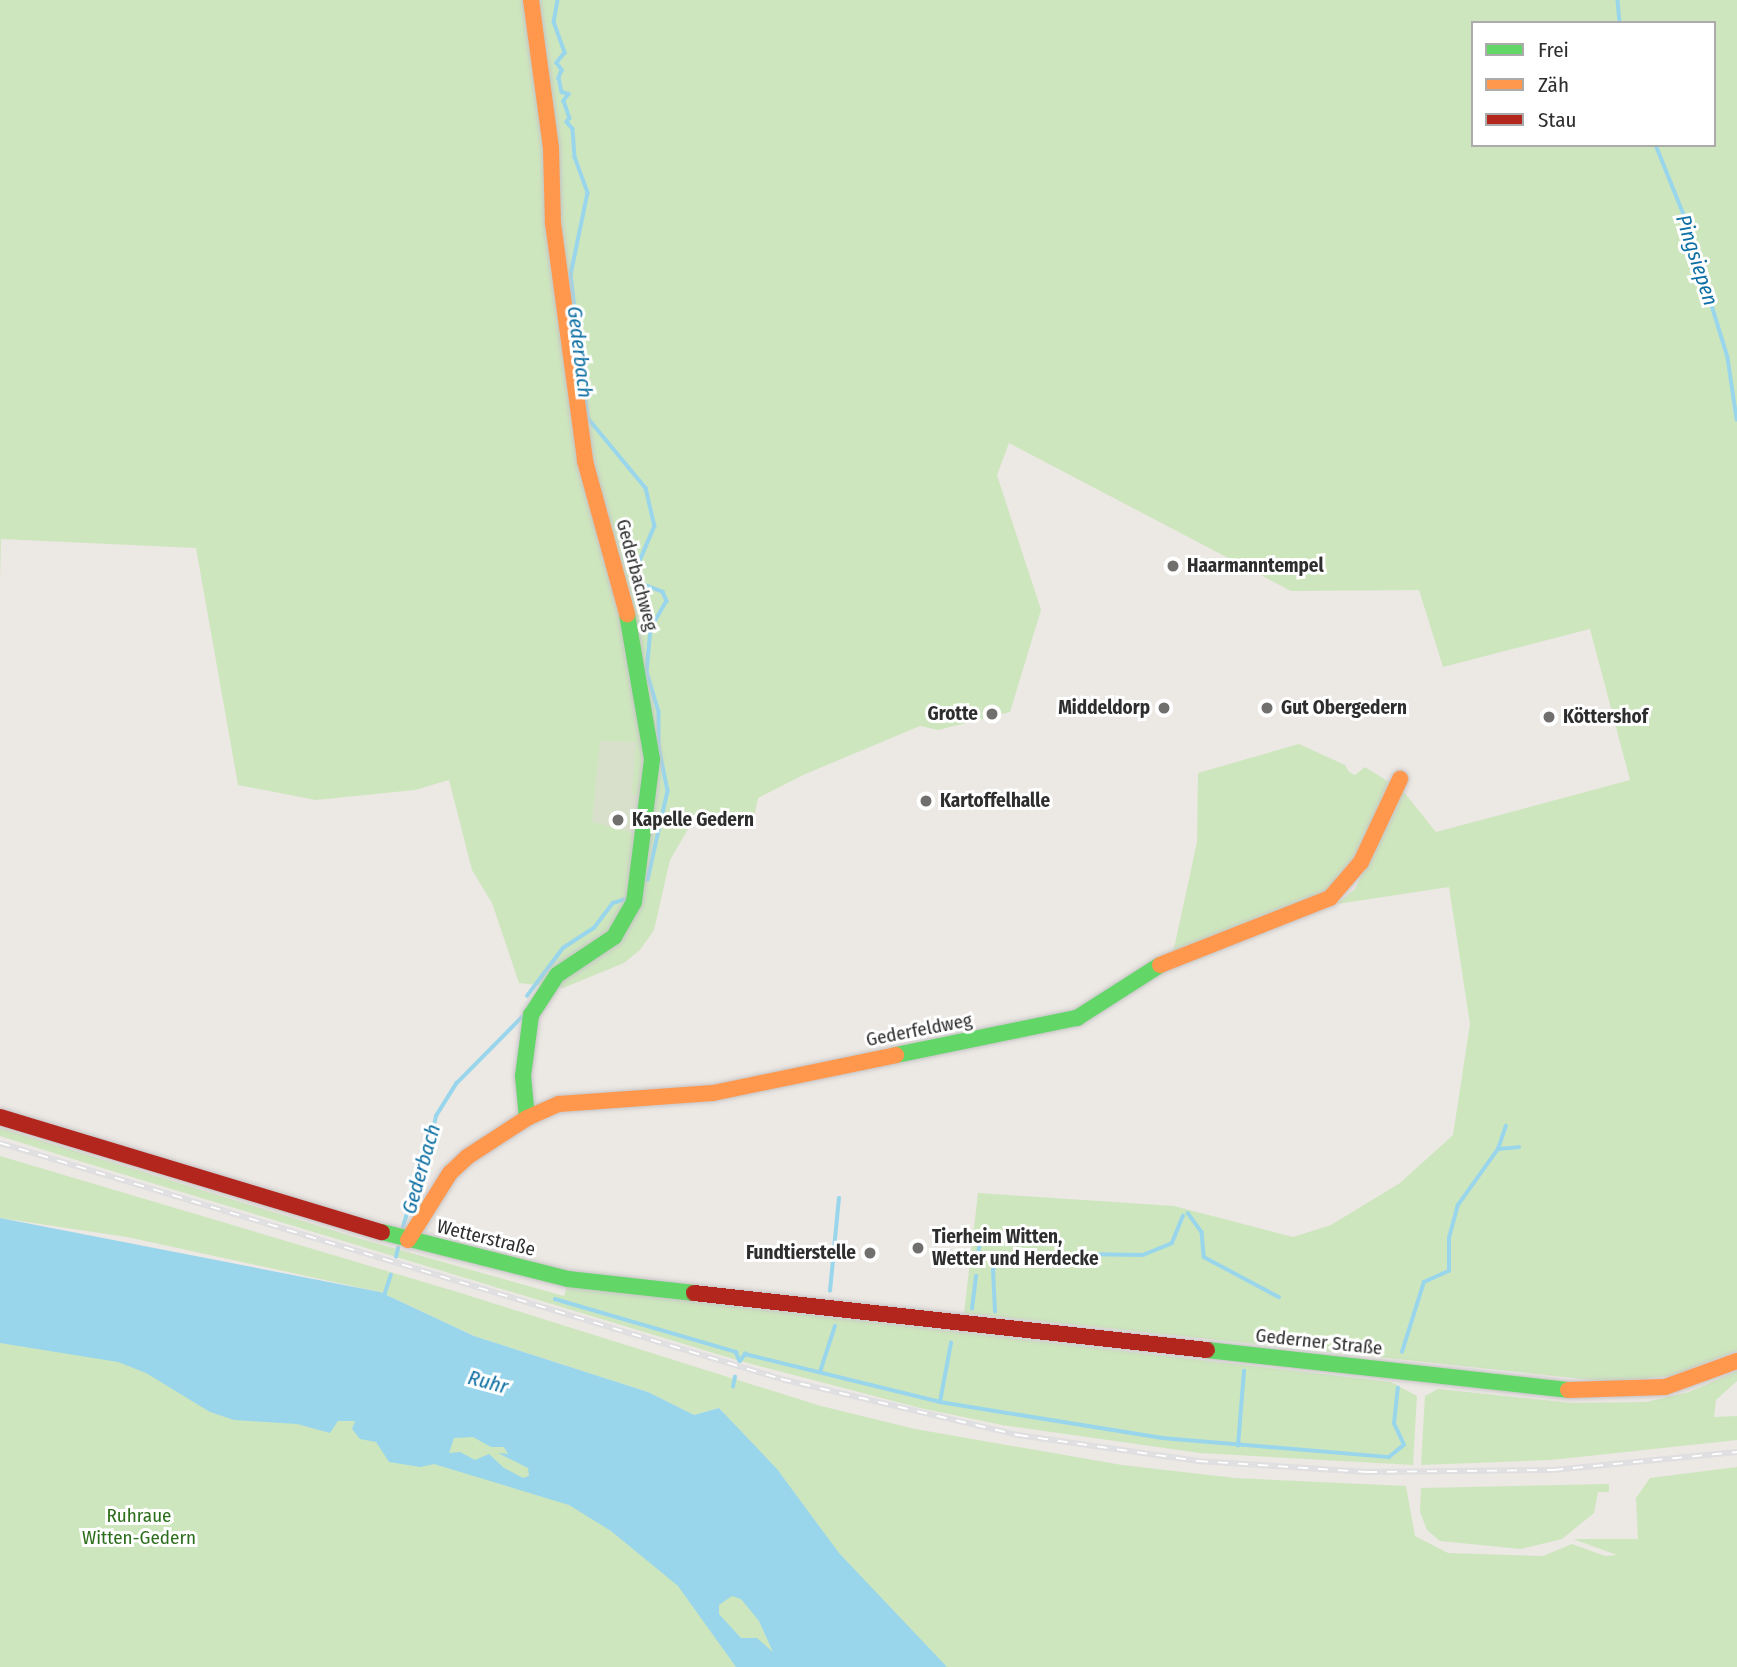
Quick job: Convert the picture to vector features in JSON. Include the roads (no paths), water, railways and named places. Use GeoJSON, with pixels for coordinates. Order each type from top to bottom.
{"type":"FeatureCollection","features":[{"type":"Feature","properties":{"kind":"street","name":"Gederbachweg"},"geometry":{"type":"LineString","coordinates":[[527,1118],[523,1076],[531,1015],[557,975],[614,937],[634,902],[652,760],[634,639],[585,461],[553,223],[551,148],[531,0]]}},
{"type":"Feature","properties":{"kind":"street","name":"Gederfeldweg"},"geometry":{"type":"LineString","coordinates":[[408,1240],[450,1173],[527,1118],[569,1102],[629,1102],[713,1093],[1077,1018],[1151,969],[1330,898],[1361,862],[1400,779]]}},
{"type":"Feature","properties":{"kind":"street","name":"Wetterstraße"},"geometry":{"type":"LineString","coordinates":[[0,1118],[408,1240],[568,1279],[893,1313]]}},
{"type":"Feature","properties":{"kind":"street","name":"Gederner Straße"},"geometry":{"type":"LineString","coordinates":[[893,1313],[1585,1392],[1646,1391],[1737,1361]]}},
{"type":"Feature","properties":{"kind":"water","name":"Ruhr"},"geometry":{"type":"Polygon","coordinates":[[[0,1218],[380,1292],[474,1336],[648,1392],[694,1415],[719,1408],[777,1469],[839,1553],[947,1667],[736,1667],[678,1586],[611,1531],[569,1505],[434,1464],[420,1467],[389,1462],[376,1442],[360,1439],[352,1429],[355,1421],[338,1421],[330,1433],[297,1424],[234,1420],[210,1412],[146,1373],[118,1362],[0,1343],[0,1218]],[[473,1437],[454,1438],[449,1453],[460,1452],[475,1460],[489,1454],[504,1468],[523,1478],[529,1476],[528,1468],[498,1453],[508,1454],[504,1447],[491,1447],[473,1437]],[[732,1596],[719,1605],[719,1614],[741,1638],[757,1638],[773,1652],[759,1621],[741,1599],[732,1596]]]}},
{"type":"Feature","properties":{"kind":"waterway","name":"Gederbach"},"geometry":{"type":"LineString","coordinates":[[558,0],[554,22],[565,53],[557,63],[562,70],[559,78],[562,92],[569,94],[564,101],[570,118],[567,122],[573,129],[575,157],[588,193],[571,275],[588,418],[646,488],[655,526],[632,580],[663,592],[667,601],[651,629],[647,672],[659,712],[659,747],[668,791],[648,880]]}},
{"type":"Feature","properties":{"kind":"waterway","name":"Pingsiepen"},"geometry":{"type":"LineString","coordinates":[[1618,0],[1620,21]]}},
{"type":"Feature","properties":{"kind":"waterway","name":"Pingsiepen"},"geometry":{"type":"LineString","coordinates":[[1657,147],[1685,217],[1728,358],[1737,419]]}},
{"type":"Feature","properties":{"kind":"waterway","name":"Gederbach"},"geometry":{"type":"LineString","coordinates":[[527,996],[563,948],[594,928],[613,903],[629,898]]}},
{"type":"Feature","properties":{"kind":"waterway","name":"Gederbach"},"geometry":{"type":"LineString","coordinates":[[403,1227],[416,1183],[425,1167],[436,1116],[457,1083],[522,1017]]}},
{"type":"Feature","properties":{"kind":"waterway"},"geometry":{"type":"LineString","coordinates":[[1402,1352],[1424,1282],[1449,1271],[1449,1238],[1458,1205],[1498,1149],[1506,1126]]}},
{"type":"Feature","properties":{"kind":"waterway"},"geometry":{"type":"LineString","coordinates":[[1498,1149],[1519,1147]]}},
{"type":"Feature","properties":{"kind":"waterway"},"geometry":{"type":"LineString","coordinates":[[830,1291],[839,1198]]}},
{"type":"Feature","properties":{"kind":"waterway"},"geometry":{"type":"LineString","coordinates":[[1188,1213],[1202,1232],[1204,1257],[1279,1297]]}},
{"type":"Feature","properties":{"kind":"waterway"},"geometry":{"type":"LineString","coordinates":[[995,1312],[993,1270],[1001,1257],[1034,1261],[1079,1254],[1143,1255],[1172,1243],[1183,1216]]}},
{"type":"Feature","properties":{"kind":"waterway"},"geometry":{"type":"LineString","coordinates":[[977,1261],[980,1242]]}},
{"type":"Feature","properties":{"kind":"waterway","name":"Gederbach"},"geometry":{"type":"LineString","coordinates":[[396,1257],[398,1248]]}},
{"type":"Feature","properties":{"kind":"waterway","name":"Gederbach"},"geometry":{"type":"LineString","coordinates":[[383,1299],[391,1275]]}},
{"type":"Feature","properties":{"kind":"waterway"},"geometry":{"type":"LineString","coordinates":[[972,1309],[976,1276]]}},
{"type":"Feature","properties":{"kind":"waterway"},"geometry":{"type":"LineString","coordinates":[[555,1299],[736,1352],[740,1361],[745,1354],[940,1402],[1162,1438],[1389,1457],[1404,1445],[1394,1424],[1398,1388]]}},
{"type":"Feature","properties":{"kind":"waterway"},"geometry":{"type":"LineString","coordinates":[[820,1372],[835,1326]]}},
{"type":"Feature","properties":{"kind":"waterway"},"geometry":{"type":"LineString","coordinates":[[940,1402],[951,1343]]}},
{"type":"Feature","properties":{"kind":"waterway"},"geometry":{"type":"LineString","coordinates":[[1238,1446],[1244,1371]]}},
{"type":"Feature","properties":{"kind":"waterway"},"geometry":{"type":"LineString","coordinates":[[733,1387],[735,1377]]}},
{"type":"Feature","properties":{"kind":"railway"},"geometry":{"type":"LineString","coordinates":[[0,1143],[781,1379],[1018,1435],[1198,1461],[1367,1472],[1553,1470],[1737,1452]]}},
{"type":"Feature","properties":{"kind":"place","name":"Haarmanntempel"},"geometry":{"type":"Point","coordinates":[1173,566]}},
{"type":"Feature","properties":{"kind":"place","name":"Middeldorp"},"geometry":{"type":"Point","coordinates":[1164,708]}},
{"type":"Feature","properties":{"kind":"place","name":"Gut Obergedern"},"geometry":{"type":"Point","coordinates":[1267,708]}},
{"type":"Feature","properties":{"kind":"place","name":"Grotte"},"geometry":{"type":"Point","coordinates":[992,714]}},
{"type":"Feature","properties":{"kind":"place","name":"Köttershof"},"geometry":{"type":"Point","coordinates":[1549,717]}},
{"type":"Feature","properties":{"kind":"place","name":"Kartoffelhalle"},"geometry":{"type":"Point","coordinates":[926,801]}},
{"type":"Feature","properties":{"kind":"place","name":"Kapelle Gedern"},"geometry":{"type":"Point","coordinates":[618,820]}},
{"type":"Feature","properties":{"kind":"place","name":"Tierheim Witten, Wetter und Herdecke"},"geometry":{"type":"Point","coordinates":[918,1248]}},
{"type":"Feature","properties":{"kind":"place","name":"Fundtierstelle"},"geometry":{"type":"Point","coordinates":[870,1253]}},
{"type":"Feature","properties":{"kind":"park label","name":"Ruhraue Witten-Gedern"},"geometry":{"type":"Point","coordinates":[139,1527]}}]}
